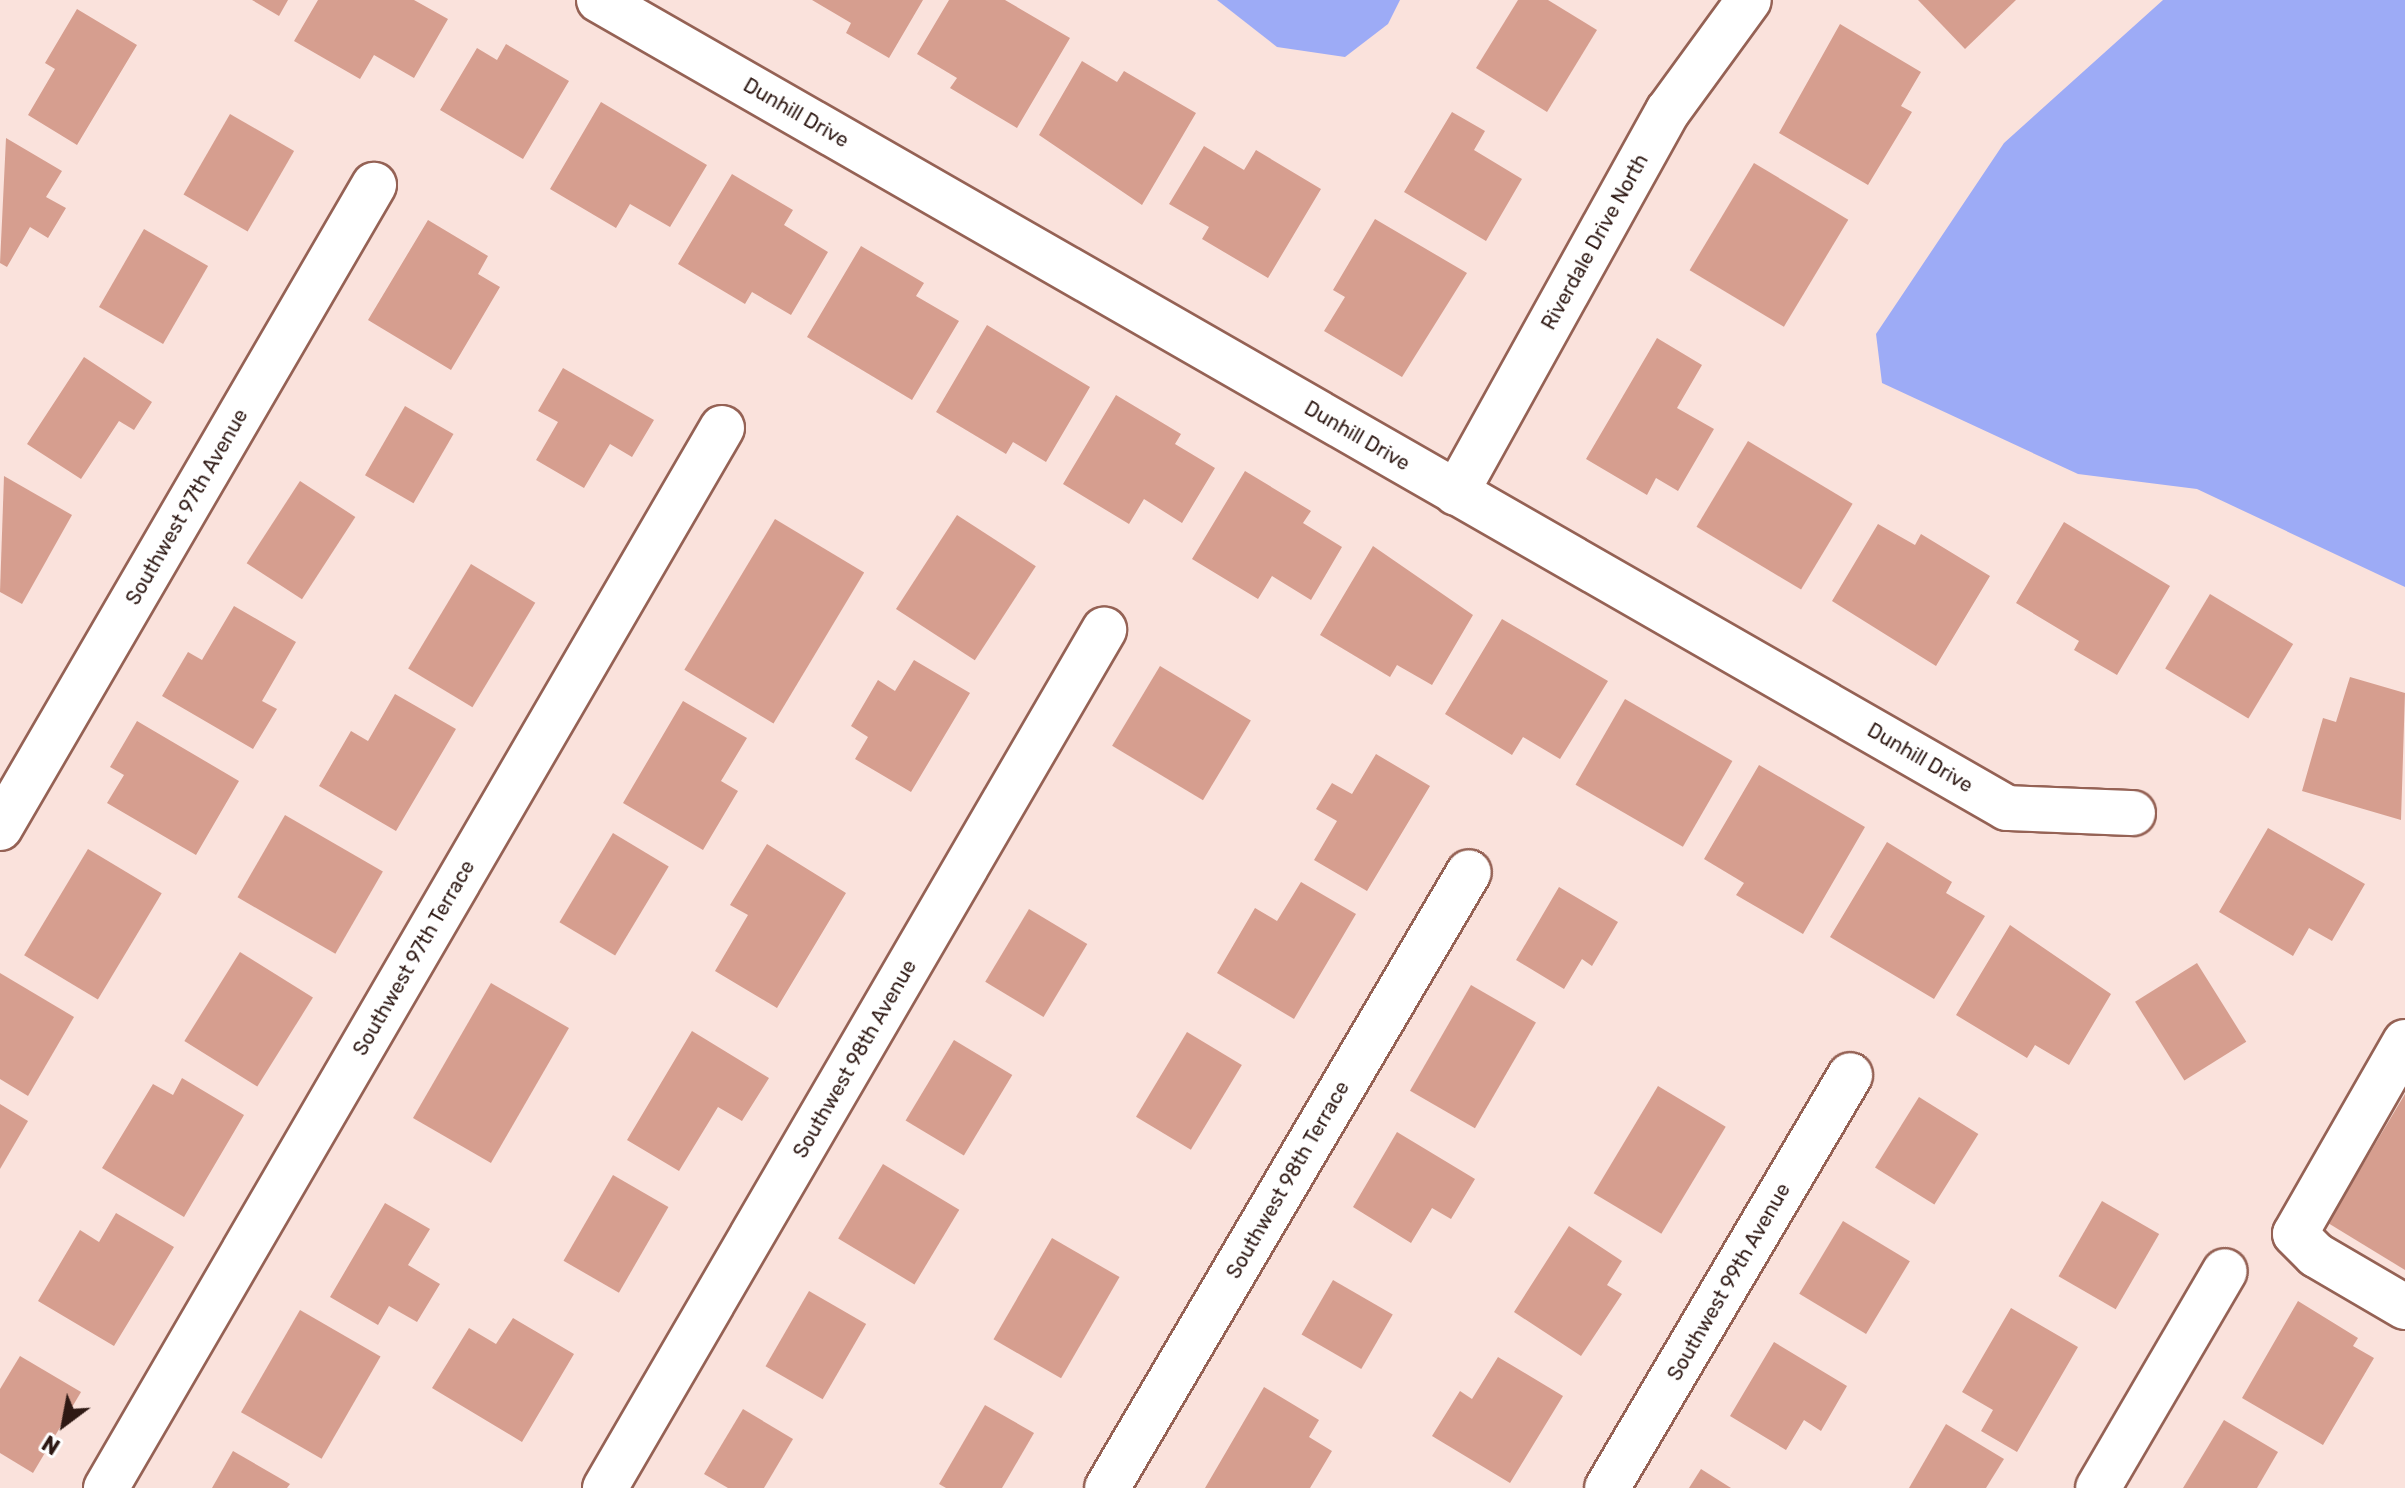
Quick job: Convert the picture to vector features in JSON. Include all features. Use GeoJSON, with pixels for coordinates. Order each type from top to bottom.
{"type":"FeatureCollection","features":[{"type":"Feature","properties":{"kind":"street","name":"Dunhill Drive"},"geometry":{"type":"LineString","coordinates":[[599,0],[2007,808],[2133,813]]}},
{"type":"Feature","properties":{"kind":"street","name":"Riverdale Drive North"},"geometry":{"type":"LineString","coordinates":[[1456,493],[1668,111],[1749,0]]}},
{"type":"Feature","properties":{"kind":"street","name":"Southwest 97th Avenue"},"geometry":{"type":"LineString","coordinates":[[0,828],[374,185]]}},
{"type":"Feature","properties":{"kind":"street","name":"Southwest 97th Terrace"},"geometry":{"type":"LineString","coordinates":[[106,1488],[722,428]]}},
{"type":"Feature","properties":{"kind":"street","name":"Southwest 98th Avenue"},"geometry":{"type":"LineString","coordinates":[[605,1488],[1104,630]]}},
{"type":"Feature","properties":{"kind":"street","name":"Southwest 98th Terrace"},"geometry":{"type":"LineString","coordinates":[[1107,1488],[1469,872]]}},
{"type":"Feature","properties":{"kind":"street"},"geometry":{"type":"LineString","coordinates":[[2405,1042],[2295,1234],[2316,1255],[2405,1307]]}},
{"type":"Feature","properties":{"kind":"street","name":"Southwest 99th Avenue"},"geometry":{"type":"LineString","coordinates":[[1607,1488],[1850,1075]]}},
{"type":"Feature","properties":{"kind":"street"},"geometry":{"type":"LineString","coordinates":[[2098,1488],[2225,1271]]}},
{"type":"Feature","properties":{"kind":"water"},"geometry":{"type":"Polygon","coordinates":[[[1217,0],[1400,0],[1388,24],[1345,57],[1277,47],[1217,0]]]}},
{"type":"Feature","properties":{"kind":"water"},"geometry":{"type":"Polygon","coordinates":[[[2163,0],[2405,0],[2405,587],[2197,489],[2078,474],[1882,383],[1876,334],[2004,143],[2163,0]]]}},
{"type":"Feature","properties":{"kind":"building"},"geometry":{"type":"Polygon","coordinates":[[[252,0],[288,0],[279,16],[252,0]]]}},
{"type":"Feature","properties":{"kind":"building"},"geometry":{"type":"Polygon","coordinates":[[[318,0],[414,0],[448,19],[414,78],[374,55],[360,79],[294,41],[318,0]]]}},
{"type":"Feature","properties":{"kind":"building"},"geometry":{"type":"Polygon","coordinates":[[[812,0],[923,0],[889,58],[846,33],[851,23],[812,0]]]}},
{"type":"Feature","properties":{"kind":"building"},"geometry":{"type":"Polygon","coordinates":[[[949,0],[1005,0],[1070,38],[1017,128],[950,88],[957,78],[917,54],[949,0]]]}},
{"type":"Feature","properties":{"kind":"building"},"geometry":{"type":"Polygon","coordinates":[[[1518,0],[1548,0],[1597,30],[1547,112],[1476,68],[1518,0]]]}},
{"type":"Feature","properties":{"kind":"building"},"geometry":{"type":"Polygon","coordinates":[[[1918,0],[2016,0],[1965,49],[1918,0]]]}},
{"type":"Feature","properties":{"kind":"building"},"geometry":{"type":"Polygon","coordinates":[[[77,9],[137,45],[77,145],[28,115],[55,69],[45,63],[77,9]]]}},
{"type":"Feature","properties":{"kind":"building"},"geometry":{"type":"Polygon","coordinates":[[[1840,24],[1921,72],[1901,106],[1912,112],[1868,185],[1779,133],[1840,24]]]}},
{"type":"Feature","properties":{"kind":"building"},"geometry":{"type":"Polygon","coordinates":[[[506,44],[569,81],[523,159],[440,110],[477,48],[497,60],[506,44]]]}},
{"type":"Feature","properties":{"kind":"building"},"geometry":{"type":"Polygon","coordinates":[[[1082,61],[1117,82],[1124,71],[1196,113],[1142,205],[1039,135],[1082,61]]]}},
{"type":"Feature","properties":{"kind":"building"},"geometry":{"type":"Polygon","coordinates":[[[601,102],[707,165],[670,227],[630,204],[616,228],[550,189],[601,102]]]}},
{"type":"Feature","properties":{"kind":"building"},"geometry":{"type":"Polygon","coordinates":[[[1452,112],[1485,131],[1474,150],[1522,179],[1486,241],[1404,192],[1452,112]]]}},
{"type":"Feature","properties":{"kind":"building"},"geometry":{"type":"Polygon","coordinates":[[[230,114],[294,151],[248,232],[184,195],[230,114]]]}},
{"type":"Feature","properties":{"kind":"building"},"geometry":{"type":"Polygon","coordinates":[[[6,138],[62,171],[46,197],[66,208],[48,238],[30,227],[7,267],[0,263],[6,138]]]}},
{"type":"Feature","properties":{"kind":"building"},"geometry":{"type":"Polygon","coordinates":[[[1204,146],[1244,170],[1256,150],[1321,189],[1268,278],[1202,239],[1209,227],[1169,204],[1204,146]]]}},
{"type":"Feature","properties":{"kind":"building"},"geometry":{"type":"Polygon","coordinates":[[[1754,163],[1848,220],[1784,327],[1690,270],[1754,163]]]}},
{"type":"Feature","properties":{"kind":"building"},"geometry":{"type":"Polygon","coordinates":[[[732,174],[793,210],[784,225],[828,252],[791,315],[752,292],[745,304],[678,264],[732,174]]]}},
{"type":"Feature","properties":{"kind":"building"},"geometry":{"type":"Polygon","coordinates":[[[1375,219],[1467,273],[1402,377],[1324,331],[1345,297],[1333,290],[1375,219]]]}},
{"type":"Feature","properties":{"kind":"building"},"geometry":{"type":"Polygon","coordinates":[[[428,220],[488,256],[478,274],[500,287],[451,370],[368,320],[428,220]]]}},
{"type":"Feature","properties":{"kind":"building"},"geometry":{"type":"Polygon","coordinates":[[[144,229],[208,266],[163,344],[99,307],[144,229]]]}},
{"type":"Feature","properties":{"kind":"building"},"geometry":{"type":"Polygon","coordinates":[[[861,246],[924,283],[916,296],[959,321],[912,400],[807,337],[861,246]]]}},
{"type":"Feature","properties":{"kind":"building"},"geometry":{"type":"Polygon","coordinates":[[[987,325],[1090,387],[1046,462],[1013,442],[1006,454],[936,412],[987,325]]]}},
{"type":"Feature","properties":{"kind":"building"},"geometry":{"type":"Polygon","coordinates":[[[1657,338],[1702,365],[1677,408],[1714,429],[1678,491],[1656,478],[1647,495],[1586,459],[1657,338]]]}},
{"type":"Feature","properties":{"kind":"building"},"geometry":{"type":"Polygon","coordinates":[[[84,357],[152,402],[134,430],[119,421],[81,479],[27,444],[84,357]]]}},
{"type":"Feature","properties":{"kind":"building"},"geometry":{"type":"Polygon","coordinates":[[[563,368],[654,420],[632,457],[610,444],[584,488],[536,460],[558,422],[538,411],[563,368]]]}},
{"type":"Feature","properties":{"kind":"building"},"geometry":{"type":"Polygon","coordinates":[[[1116,395],[1181,434],[1175,444],[1215,468],[1182,523],[1144,499],[1129,524],[1063,484],[1116,395]]]}},
{"type":"Feature","properties":{"kind":"building"},"geometry":{"type":"Polygon","coordinates":[[[405,406],[453,434],[413,503],[365,475],[405,406]]]}},
{"type":"Feature","properties":{"kind":"building"},"geometry":{"type":"Polygon","coordinates":[[[1748,441],[1853,504],[1801,590],[1696,527],[1748,441]]]}},
{"type":"Feature","properties":{"kind":"building"},"geometry":{"type":"Polygon","coordinates":[[[1245,471],[1311,511],[1303,523],[1342,547],[1311,600],[1272,576],[1258,599],[1192,559],[1245,471]]]}},
{"type":"Feature","properties":{"kind":"building"},"geometry":{"type":"Polygon","coordinates":[[[4,476],[72,515],[22,604],[0,592],[4,476]]]}},
{"type":"Feature","properties":{"kind":"building"},"geometry":{"type":"Polygon","coordinates":[[[300,481],[355,517],[302,599],[247,563],[300,481]]]}},
{"type":"Feature","properties":{"kind":"building"},"geometry":{"type":"Polygon","coordinates":[[[957,515],[1036,566],[975,660],[896,609],[957,515]]]}},
{"type":"Feature","properties":{"kind":"building"},"geometry":{"type":"Polygon","coordinates":[[[775,519],[864,573],[773,723],[684,670],[775,519]]]}},
{"type":"Feature","properties":{"kind":"building"},"geometry":{"type":"Polygon","coordinates":[[[2064,522],[2170,586],[2117,675],[2074,650],[2079,641],[2016,603],[2064,522]]]}},
{"type":"Feature","properties":{"kind":"building"},"geometry":{"type":"Polygon","coordinates":[[[1878,524],[1915,545],[1921,534],[1990,576],[1936,666],[1832,601],[1878,524]]]}},
{"type":"Feature","properties":{"kind":"building"},"geometry":{"type":"Polygon","coordinates":[[[1373,546],[1473,615],[1432,685],[1397,665],[1390,677],[1320,635],[1373,546]]]}},
{"type":"Feature","properties":{"kind":"building"},"geometry":{"type":"Polygon","coordinates":[[[471,564],[535,603],[472,707],[408,669],[471,564]]]}},
{"type":"Feature","properties":{"kind":"building"},"geometry":{"type":"Polygon","coordinates":[[[2210,594],[2293,644],[2248,719],[2165,669],[2210,594]]]}},
{"type":"Feature","properties":{"kind":"building"},"geometry":{"type":"Polygon","coordinates":[[[234,606],[296,642],[262,701],[277,709],[253,749],[162,696],[188,652],[202,660],[234,606]]]}},
{"type":"Feature","properties":{"kind":"building"},"geometry":{"type":"Polygon","coordinates":[[[1502,619],[1608,681],[1560,759],[1523,737],[1512,755],[1445,714],[1502,619]]]}},
{"type":"Feature","properties":{"kind":"building"},"geometry":{"type":"Polygon","coordinates":[[[914,660],[970,693],[911,792],[855,759],[868,737],[851,726],[878,680],[895,691],[914,660]]]}},
{"type":"Feature","properties":{"kind":"building"},"geometry":{"type":"Polygon","coordinates":[[[1160,666],[1251,721],[1203,800],[1112,746],[1160,666]]]}},
{"type":"Feature","properties":{"kind":"building"},"geometry":{"type":"Polygon","coordinates":[[[2350,677],[2405,693],[2401,820],[2302,791],[2323,718],[2336,722],[2350,677]]]}},
{"type":"Feature","properties":{"kind":"building"},"geometry":{"type":"Polygon","coordinates":[[[395,694],[456,729],[396,831],[319,786],[351,731],[368,741],[395,694]]]}},
{"type":"Feature","properties":{"kind":"building"},"geometry":{"type":"Polygon","coordinates":[[[1625,699],[1732,761],[1683,847],[1576,785],[1625,699]]]}},
{"type":"Feature","properties":{"kind":"building"},"geometry":{"type":"Polygon","coordinates":[[[683,701],[747,738],[721,781],[738,791],[703,850],[623,803],[683,701]]]}},
{"type":"Feature","properties":{"kind":"building"},"geometry":{"type":"Polygon","coordinates":[[[137,721],[239,781],[196,855],[107,803],[124,775],[110,767],[137,721]]]}},
{"type":"Feature","properties":{"kind":"building"},"geometry":{"type":"Polygon","coordinates":[[[1376,754],[1430,786],[1367,891],[1314,860],[1337,821],[1316,809],[1332,783],[1352,794],[1376,754]]]}},
{"type":"Feature","properties":{"kind":"building"},"geometry":{"type":"Polygon","coordinates":[[[1759,765],[1865,827],[1803,934],[1736,895],[1744,883],[1704,859],[1759,765]]]}},
{"type":"Feature","properties":{"kind":"building"},"geometry":{"type":"Polygon","coordinates":[[[285,815],[383,872],[335,954],[238,897],[285,815]]]}},
{"type":"Feature","properties":{"kind":"building"},"geometry":{"type":"Polygon","coordinates":[[[2268,828],[2365,884],[2332,941],[2309,928],[2293,956],[2219,912],[2268,828]]]}},
{"type":"Feature","properties":{"kind":"building"},"geometry":{"type":"Polygon","coordinates":[[[613,833],[669,866],[615,956],[559,922],[613,833]]]}},
{"type":"Feature","properties":{"kind":"building"},"geometry":{"type":"Polygon","coordinates":[[[1887,842],[1952,882],[1946,893],[1985,916],[1934,999],[1830,937],[1887,842]]]}},
{"type":"Feature","properties":{"kind":"building"},"geometry":{"type":"Polygon","coordinates":[[[767,844],[846,893],[777,1008],[715,971],[748,915],[730,905],[767,844]]]}},
{"type":"Feature","properties":{"kind":"building"},"geometry":{"type":"Polygon","coordinates":[[[88,849],[162,893],[98,1000],[24,955],[88,849]]]}},
{"type":"Feature","properties":{"kind":"building"},"geometry":{"type":"Polygon","coordinates":[[[1301,882],[1356,914],[1294,1019],[1217,973],[1255,908],[1277,921],[1301,882]]]}},
{"type":"Feature","properties":{"kind":"building"},"geometry":{"type":"Polygon","coordinates":[[[1559,887],[1618,922],[1592,966],[1582,959],[1564,989],[1516,960],[1559,887]]]}},
{"type":"Feature","properties":{"kind":"building"},"geometry":{"type":"Polygon","coordinates":[[[1029,909],[1087,944],[1044,1017],[985,982],[1029,909]]]}},
{"type":"Feature","properties":{"kind":"building"},"geometry":{"type":"Polygon","coordinates":[[[2010,925],[2111,994],[2069,1065],[2035,1045],[2027,1058],[1956,1015],[2010,925]]]}},
{"type":"Feature","properties":{"kind":"building"},"geometry":{"type":"Polygon","coordinates":[[[240,952],[313,998],[257,1087],[184,1041],[240,952]]]}},
{"type":"Feature","properties":{"kind":"building"},"geometry":{"type":"Polygon","coordinates":[[[2197,963],[2246,1042],[2184,1081],[2135,1002],[2197,963]]]}},
{"type":"Feature","properties":{"kind":"building"},"geometry":{"type":"Polygon","coordinates":[[[0,973],[74,1017],[28,1096],[0,1079],[0,973]]]}},
{"type":"Feature","properties":{"kind":"building"},"geometry":{"type":"Polygon","coordinates":[[[491,983],[569,1028],[491,1163],[413,1118],[491,983]]]}},
{"type":"Feature","properties":{"kind":"building"},"geometry":{"type":"Polygon","coordinates":[[[1471,985],[1536,1022],[1475,1128],[1410,1091],[1471,985]]]}},
{"type":"Feature","properties":{"kind":"building"},"geometry":{"type":"Polygon","coordinates":[[[692,1031],[769,1078],[742,1121],[718,1107],[679,1171],[627,1140],[692,1031]]]}},
{"type":"Feature","properties":{"kind":"building"},"geometry":{"type":"Polygon","coordinates":[[[1187,1032],[1242,1065],[1191,1150],[1136,1117],[1187,1032]]]}},
{"type":"Feature","properties":{"kind":"building"},"geometry":{"type":"Polygon","coordinates":[[[954,1040],[1012,1075],[964,1156],[906,1121],[954,1040]]]}},
{"type":"Feature","properties":{"kind":"building"},"geometry":{"type":"Polygon","coordinates":[[[182,1078],[244,1115],[184,1217],[102,1168],[153,1084],[173,1095],[182,1078]]]}},
{"type":"Feature","properties":{"kind":"building"},"geometry":{"type":"Polygon","coordinates":[[[1658,1086],[1726,1127],[1661,1234],[1594,1193],[1658,1086]]]}},
{"type":"Feature","properties":{"kind":"building"},"geometry":{"type":"Polygon","coordinates":[[[2405,1094],[2405,1270],[2328,1223],[2405,1094]]]}},
{"type":"Feature","properties":{"kind":"building"},"geometry":{"type":"Polygon","coordinates":[[[1919,1097],[1978,1134],[1934,1204],[1875,1167],[1919,1097]]]}},
{"type":"Feature","properties":{"kind":"building"},"geometry":{"type":"Polygon","coordinates":[[[0,1104],[28,1121],[0,1169],[0,1104]]]}},
{"type":"Feature","properties":{"kind":"building"},"geometry":{"type":"Polygon","coordinates":[[[1397,1132],[1475,1179],[1451,1219],[1432,1208],[1411,1243],[1353,1207],[1397,1132]]]}},
{"type":"Feature","properties":{"kind":"building"},"geometry":{"type":"Polygon","coordinates":[[[883,1164],[959,1210],[914,1284],[838,1239],[883,1164]]]}},
{"type":"Feature","properties":{"kind":"building"},"geometry":{"type":"Polygon","coordinates":[[[613,1175],[668,1207],[619,1293],[564,1261],[613,1175]]]}},
{"type":"Feature","properties":{"kind":"building"},"geometry":{"type":"Polygon","coordinates":[[[2102,1201],[2159,1234],[2116,1309],[2058,1276],[2102,1201]]]}},
{"type":"Feature","properties":{"kind":"building"},"geometry":{"type":"Polygon","coordinates":[[[385,1203],[430,1229],[408,1265],[440,1284],[417,1322],[389,1306],[378,1325],[330,1297],[385,1203]]]}},
{"type":"Feature","properties":{"kind":"building"},"geometry":{"type":"Polygon","coordinates":[[[116,1213],[174,1247],[114,1346],[38,1301],[80,1230],[99,1242],[116,1213]]]}},
{"type":"Feature","properties":{"kind":"building"},"geometry":{"type":"Polygon","coordinates":[[[1843,1221],[1910,1261],[1866,1334],[1799,1294],[1843,1221]]]}},
{"type":"Feature","properties":{"kind":"building"},"geometry":{"type":"Polygon","coordinates":[[[1569,1226],[1622,1261],[1607,1285],[1622,1294],[1581,1356],[1514,1312],[1569,1226]]]}},
{"type":"Feature","properties":{"kind":"building"},"geometry":{"type":"Polygon","coordinates":[[[1052,1238],[1120,1277],[1061,1378],[994,1339],[1052,1238]]]}},
{"type":"Feature","properties":{"kind":"building"},"geometry":{"type":"Polygon","coordinates":[[[1333,1280],[1393,1314],[1361,1369],[1302,1335],[1333,1280]]]}},
{"type":"Feature","properties":{"kind":"building"},"geometry":{"type":"Polygon","coordinates":[[[809,1291],[866,1324],[823,1399],[766,1366],[809,1291]]]}},
{"type":"Feature","properties":{"kind":"building"},"geometry":{"type":"Polygon","coordinates":[[[2298,1301],[2358,1338],[2353,1346],[2374,1358],[2323,1445],[2242,1398],[2298,1301]]]}},
{"type":"Feature","properties":{"kind":"building"},"geometry":{"type":"Polygon","coordinates":[[[2011,1308],[2078,1347],[2017,1452],[1981,1431],[1993,1410],[1962,1392],[2011,1308]]]}},
{"type":"Feature","properties":{"kind":"building"},"geometry":{"type":"Polygon","coordinates":[[[300,1310],[381,1356],[322,1459],[241,1412],[300,1310]]]}},
{"type":"Feature","properties":{"kind":"building"},"geometry":{"type":"Polygon","coordinates":[[[513,1318],[574,1354],[522,1442],[432,1388],[469,1328],[496,1344],[513,1318]]]}},
{"type":"Feature","properties":{"kind":"building"},"geometry":{"type":"Polygon","coordinates":[[[1774,1342],[1847,1386],[1821,1431],[1804,1420],[1786,1450],[1730,1416],[1774,1342]]]}},
{"type":"Feature","properties":{"kind":"building"},"geometry":{"type":"Polygon","coordinates":[[[20,1356],[81,1392],[33,1473],[0,1453],[0,1389],[20,1356]]]}},
{"type":"Feature","properties":{"kind":"building"},"geometry":{"type":"Polygon","coordinates":[[[1498,1357],[1563,1396],[1510,1483],[1432,1436],[1460,1391],[1472,1399],[1498,1357]]]}},
{"type":"Feature","properties":{"kind":"building"},"geometry":{"type":"Polygon","coordinates":[[[1264,1387],[1319,1420],[1309,1437],[1332,1451],[1310,1488],[1205,1488],[1264,1387]]]}},
{"type":"Feature","properties":{"kind":"building"},"geometry":{"type":"Polygon","coordinates":[[[985,1405],[1034,1433],[1002,1488],[946,1488],[939,1484],[985,1405]]]}},
{"type":"Feature","properties":{"kind":"building"},"geometry":{"type":"Polygon","coordinates":[[[743,1409],[793,1439],[764,1488],[728,1488],[704,1474],[743,1409]]]}},
{"type":"Feature","properties":{"kind":"building"},"geometry":{"type":"Polygon","coordinates":[[[2224,1420],[2278,1452],[2257,1488],[2183,1488],[2224,1420]]]}},
{"type":"Feature","properties":{"kind":"building"},"geometry":{"type":"Polygon","coordinates":[[[1946,1424],[2004,1459],[1986,1488],[1909,1488],[1946,1424]]]}},
{"type":"Feature","properties":{"kind":"building"},"geometry":{"type":"Polygon","coordinates":[[[233,1451],[290,1484],[287,1488],[212,1488],[233,1451]]]}},
{"type":"Feature","properties":{"kind":"building"},"geometry":{"type":"Polygon","coordinates":[[[1701,1469],[1731,1488],[1689,1488],[1701,1469]]]}}]}
